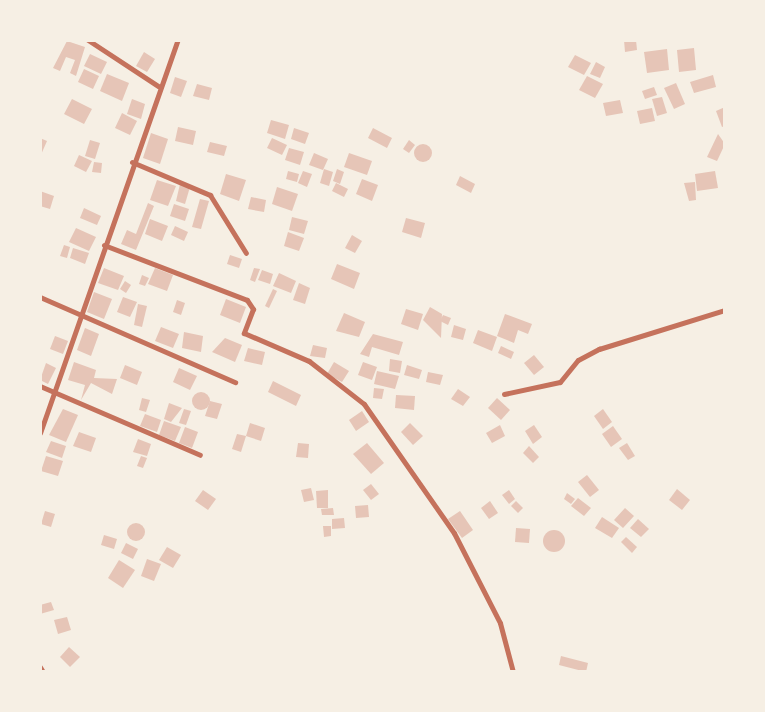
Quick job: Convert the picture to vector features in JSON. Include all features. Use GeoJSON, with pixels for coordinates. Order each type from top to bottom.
{"type":"FeatureCollection","features":[{"type":"Feature","properties":{"kind":"street"},"geometry":{"type":"LineString","coordinates":[[88,40],[158,86]]}},
{"type":"Feature","properties":{"kind":"street"},"geometry":{"type":"LineString","coordinates":[[40,433],[158,86],[178,40]]}},
{"type":"Feature","properties":{"kind":"street"},"geometry":{"type":"LineString","coordinates":[[132,162],[210,195],[246,253]]}},
{"type":"Feature","properties":{"kind":"street"},"geometry":{"type":"LineString","coordinates":[[104,245],[247,300],[253,309],[244,333],[309,361],[364,404],[454,533],[500,623],[513,672]]}},
{"type":"Feature","properties":{"kind":"street"},"geometry":{"type":"LineString","coordinates":[[40,297],[235,382]]}},
{"type":"Feature","properties":{"kind":"street"},"geometry":{"type":"LineString","coordinates":[[504,394],[560,382],[578,360],[599,349],[725,310]]}},
{"type":"Feature","properties":{"kind":"street"},"geometry":{"type":"LineString","coordinates":[[40,386],[200,455]]}},
{"type":"Feature","properties":{"kind":"building"},"geometry":{"type":"Polygon","coordinates":[[[624,40],[636,40],[637,50],[625,52],[624,40]]]}},
{"type":"Feature","properties":{"kind":"building"},"geometry":{"type":"Polygon","coordinates":[[[67,41],[85,47],[76,76],[70,73],[75,60],[66,57],[60,71],[53,68],[67,41]]]}},
{"type":"Feature","properties":{"kind":"building"},"geometry":{"type":"Polygon","coordinates":[[[694,48],[696,70],[679,72],[677,50],[694,48]]]}},
{"type":"Feature","properties":{"kind":"building"},"geometry":{"type":"Polygon","coordinates":[[[667,49],[669,70],[647,73],[644,52],[667,49]]]}},
{"type":"Feature","properties":{"kind":"building"},"geometry":{"type":"Polygon","coordinates":[[[144,52],[155,59],[147,72],[136,66],[144,52]]]}},
{"type":"Feature","properties":{"kind":"building"},"geometry":{"type":"Polygon","coordinates":[[[90,54],[107,62],[101,74],[84,66],[90,54]]]}},
{"type":"Feature","properties":{"kind":"building"},"geometry":{"type":"Polygon","coordinates":[[[575,55],[591,63],[584,75],[568,67],[575,55]]]}},
{"type":"Feature","properties":{"kind":"building"},"geometry":{"type":"Polygon","coordinates":[[[596,62],[605,67],[600,78],[590,74],[596,62]]]}},
{"type":"Feature","properties":{"kind":"building"},"geometry":{"type":"Polygon","coordinates":[[[84,69],[99,76],[93,89],[78,82],[84,69]]]}},
{"type":"Feature","properties":{"kind":"building"},"geometry":{"type":"Polygon","coordinates":[[[107,74],[129,83],[122,101],[100,91],[107,74]]]}},
{"type":"Feature","properties":{"kind":"building"},"geometry":{"type":"Polygon","coordinates":[[[713,75],[716,87],[694,93],[690,82],[713,75]]]}},
{"type":"Feature","properties":{"kind":"building"},"geometry":{"type":"Polygon","coordinates":[[[587,76],[603,84],[595,98],[579,90],[587,76]]]}},
{"type":"Feature","properties":{"kind":"building"},"geometry":{"type":"Polygon","coordinates":[[[175,77],[187,81],[181,97],[170,93],[175,77]]]}},
{"type":"Feature","properties":{"kind":"building"},"geometry":{"type":"Polygon","coordinates":[[[676,83],[685,104],[674,109],[664,88],[676,83]]]}},
{"type":"Feature","properties":{"kind":"building"},"geometry":{"type":"Polygon","coordinates":[[[197,84],[212,88],[209,100],[193,96],[197,84]]]}},
{"type":"Feature","properties":{"kind":"building"},"geometry":{"type":"Polygon","coordinates":[[[654,87],[657,95],[645,99],[642,91],[654,87]]]}},
{"type":"Feature","properties":{"kind":"building"},"geometry":{"type":"Polygon","coordinates":[[[662,97],[667,113],[657,116],[652,99],[662,97]]]}},
{"type":"Feature","properties":{"kind":"building"},"geometry":{"type":"Polygon","coordinates":[[[72,99],[92,109],[84,124],[64,114],[72,99]]]}},
{"type":"Feature","properties":{"kind":"building"},"geometry":{"type":"Polygon","coordinates":[[[132,99],[145,104],[141,119],[127,114],[132,99]]]}},
{"type":"Feature","properties":{"kind":"building"},"geometry":{"type":"Polygon","coordinates":[[[620,100],[623,113],[606,116],[603,103],[620,100]]]}},
{"type":"Feature","properties":{"kind":"building"},"geometry":{"type":"Polygon","coordinates":[[[725,107],[725,126],[722,127],[716,111],[725,107]]]}},
{"type":"Feature","properties":{"kind":"building"},"geometry":{"type":"Polygon","coordinates":[[[652,108],[655,121],[640,124],[637,111],[652,108]]]}},
{"type":"Feature","properties":{"kind":"building"},"geometry":{"type":"Polygon","coordinates":[[[122,113],[137,121],[130,135],[115,128],[122,113]]]}},
{"type":"Feature","properties":{"kind":"building"},"geometry":{"type":"Polygon","coordinates":[[[271,120],[289,125],[285,139],[267,133],[271,120]]]}},
{"type":"Feature","properties":{"kind":"building"},"geometry":{"type":"Polygon","coordinates":[[[178,127],[196,131],[193,145],[175,141],[178,127]]]}},
{"type":"Feature","properties":{"kind":"building"},"geometry":{"type":"Polygon","coordinates":[[[294,128],[309,133],[305,144],[291,139],[294,128]]]}},
{"type":"Feature","properties":{"kind":"building"},"geometry":{"type":"Polygon","coordinates":[[[373,128],[392,138],[387,148],[368,138],[373,128]]]}},
{"type":"Feature","properties":{"kind":"building"},"geometry":{"type":"Polygon","coordinates":[[[151,133],[168,139],[160,164],[143,158],[151,133]]]}},
{"type":"Feature","properties":{"kind":"building"},"geometry":{"type":"Polygon","coordinates":[[[718,134],[725,144],[717,161],[707,157],[718,134]]]}},
{"type":"Feature","properties":{"kind":"building"},"geometry":{"type":"Polygon","coordinates":[[[40,138],[47,141],[40,157],[40,138]]]}},
{"type":"Feature","properties":{"kind":"building"},"geometry":{"type":"Polygon","coordinates":[[[272,138],[287,145],[282,155],[267,148],[272,138]]]}},
{"type":"Feature","properties":{"kind":"building"},"geometry":{"type":"Polygon","coordinates":[[[90,140],[100,143],[95,159],[85,156],[90,140]]]}},
{"type":"Feature","properties":{"kind":"building"},"geometry":{"type":"Polygon","coordinates":[[[409,140],[415,145],[409,153],[403,149],[409,140]]]}},
{"type":"Feature","properties":{"kind":"building"},"geometry":{"type":"Polygon","coordinates":[[[210,142],[227,146],[224,156],[207,152],[210,142]]]}},
{"type":"Feature","properties":{"kind":"building"},"geometry":{"type":"Polygon","coordinates":[[[419,144],[427,144],[432,153],[430,160],[419,162],[414,157],[414,149],[419,144]]]}},
{"type":"Feature","properties":{"kind":"building"},"geometry":{"type":"Polygon","coordinates":[[[289,148],[304,152],[300,165],[285,160],[289,148]]]}},
{"type":"Feature","properties":{"kind":"building"},"geometry":{"type":"Polygon","coordinates":[[[314,153],[328,159],[323,170],[309,165],[314,153]]]}},
{"type":"Feature","properties":{"kind":"building"},"geometry":{"type":"Polygon","coordinates":[[[349,153],[372,161],[367,175],[344,167],[349,153]]]}},
{"type":"Feature","properties":{"kind":"building"},"geometry":{"type":"Polygon","coordinates":[[[79,155],[92,161],[86,172],[74,166],[79,155]]]}},
{"type":"Feature","properties":{"kind":"building"},"geometry":{"type":"Polygon","coordinates":[[[94,162],[102,163],[101,173],[92,172],[94,162]]]}},
{"type":"Feature","properties":{"kind":"building"},"geometry":{"type":"Polygon","coordinates":[[[324,169],[333,172],[329,186],[320,183],[324,169]]]}},
{"type":"Feature","properties":{"kind":"building"},"geometry":{"type":"Polygon","coordinates":[[[337,169],[344,172],[340,184],[333,181],[337,169]]]}},
{"type":"Feature","properties":{"kind":"building"},"geometry":{"type":"Polygon","coordinates":[[[288,171],[299,174],[297,182],[286,179],[288,171]]]}},
{"type":"Feature","properties":{"kind":"building"},"geometry":{"type":"Polygon","coordinates":[[[303,171],[312,174],[307,187],[298,183],[303,171]]]}},
{"type":"Feature","properties":{"kind":"building"},"geometry":{"type":"Polygon","coordinates":[[[715,171],[718,188],[697,191],[695,174],[715,171]]]}},
{"type":"Feature","properties":{"kind":"building"},"geometry":{"type":"Polygon","coordinates":[[[226,174],[246,180],[239,201],[220,194],[226,174]]]}},
{"type":"Feature","properties":{"kind":"building"},"geometry":{"type":"Polygon","coordinates":[[[460,176],[475,184],[471,193],[456,185],[460,176]]]}},
{"type":"Feature","properties":{"kind":"building"},"geometry":{"type":"Polygon","coordinates":[[[362,179],[378,185],[372,201],[356,194],[362,179]]]}},
{"type":"Feature","properties":{"kind":"building"},"geometry":{"type":"Polygon","coordinates":[[[157,180],[176,186],[168,206],[150,200],[157,180]]]}},
{"type":"Feature","properties":{"kind":"building"},"geometry":{"type":"Polygon","coordinates":[[[695,182],[696,200],[689,201],[684,183],[695,182]]]}},
{"type":"Feature","properties":{"kind":"building"},"geometry":{"type":"Polygon","coordinates":[[[336,183],[348,189],[344,197],[332,191],[336,183]]]}},
{"type":"Feature","properties":{"kind":"building"},"geometry":{"type":"Polygon","coordinates":[[[180,184],[190,187],[185,204],[176,201],[180,184]]]}},
{"type":"Feature","properties":{"kind":"building"},"geometry":{"type":"Polygon","coordinates":[[[277,187],[298,194],[292,211],[272,204],[277,187]]]}},
{"type":"Feature","properties":{"kind":"building"},"geometry":{"type":"Polygon","coordinates":[[[40,191],[54,196],[50,209],[40,206],[40,191]]]}},
{"type":"Feature","properties":{"kind":"building"},"geometry":{"type":"Polygon","coordinates":[[[251,197],[266,200],[264,212],[248,209],[251,197]]]}},
{"type":"Feature","properties":{"kind":"building"},"geometry":{"type":"Polygon","coordinates":[[[200,199],[209,201],[201,229],[192,227],[200,199]]]}},
{"type":"Feature","properties":{"kind":"building"},"geometry":{"type":"Polygon","coordinates":[[[148,203],[154,206],[136,250],[121,244],[127,230],[136,234],[148,203]]]}},
{"type":"Feature","properties":{"kind":"building"},"geometry":{"type":"Polygon","coordinates":[[[174,204],[189,209],[185,221],[170,216],[174,204]]]}},
{"type":"Feature","properties":{"kind":"building"},"geometry":{"type":"Polygon","coordinates":[[[84,208],[101,216],[97,225],[80,218],[84,208]]]}},
{"type":"Feature","properties":{"kind":"building"},"geometry":{"type":"Polygon","coordinates":[[[292,217],[308,221],[304,234],[289,230],[292,217]]]}},
{"type":"Feature","properties":{"kind":"building"},"geometry":{"type":"Polygon","coordinates":[[[406,218],[425,223],[421,238],[402,232],[406,218]]]}},
{"type":"Feature","properties":{"kind":"building"},"geometry":{"type":"Polygon","coordinates":[[[150,219],[168,226],[162,241],[145,234],[150,219]]]}},
{"type":"Feature","properties":{"kind":"building"},"geometry":{"type":"Polygon","coordinates":[[[175,226],[188,232],[184,241],[171,235],[175,226]]]}},
{"type":"Feature","properties":{"kind":"building"},"geometry":{"type":"Polygon","coordinates":[[[76,228],[96,237],[89,251],[69,242],[76,228]]]}},
{"type":"Feature","properties":{"kind":"building"},"geometry":{"type":"Polygon","coordinates":[[[288,232],[304,238],[299,251],[284,246],[288,232]]]}},
{"type":"Feature","properties":{"kind":"building"},"geometry":{"type":"Polygon","coordinates":[[[352,235],[362,241],[355,253],[345,248],[352,235]]]}},
{"type":"Feature","properties":{"kind":"building"},"geometry":{"type":"Polygon","coordinates":[[[64,245],[70,247],[67,258],[60,256],[64,245]]]}},
{"type":"Feature","properties":{"kind":"building"},"geometry":{"type":"Polygon","coordinates":[[[73,248],[89,253],[85,264],[70,258],[73,248]]]}},
{"type":"Feature","properties":{"kind":"building"},"geometry":{"type":"Polygon","coordinates":[[[230,255],[242,259],[239,268],[227,264],[230,255]]]}},
{"type":"Feature","properties":{"kind":"building"},"geometry":{"type":"Polygon","coordinates":[[[337,264],[360,273],[354,289],[331,279],[337,264]]]}},
{"type":"Feature","properties":{"kind":"building"},"geometry":{"type":"Polygon","coordinates":[[[104,268],[124,276],[118,290],[98,283],[104,268]]]}},
{"type":"Feature","properties":{"kind":"building"},"geometry":{"type":"Polygon","coordinates":[[[155,268],[173,275],[167,291],[148,284],[155,268]]]}},
{"type":"Feature","properties":{"kind":"building"},"geometry":{"type":"Polygon","coordinates":[[[254,268],[260,269],[255,282],[250,280],[254,268]]]}},
{"type":"Feature","properties":{"kind":"building"},"geometry":{"type":"Polygon","coordinates":[[[262,270],[273,274],[270,284],[258,280],[262,270]]]}},
{"type":"Feature","properties":{"kind":"building"},"geometry":{"type":"Polygon","coordinates":[[[279,273],[296,281],[291,293],[273,286],[279,273]]]}},
{"type":"Feature","properties":{"kind":"building"},"geometry":{"type":"Polygon","coordinates":[[[142,275],[149,278],[145,286],[139,284],[142,275]]]}},
{"type":"Feature","properties":{"kind":"building"},"geometry":{"type":"Polygon","coordinates":[[[125,281],[131,285],[126,293],[120,289],[125,281]]]}},
{"type":"Feature","properties":{"kind":"building"},"geometry":{"type":"Polygon","coordinates":[[[299,283],[310,288],[305,304],[293,300],[299,283]]]}},
{"type":"Feature","properties":{"kind":"building"},"geometry":{"type":"Polygon","coordinates":[[[273,289],[277,291],[269,308],[265,306],[273,289]]]}},
{"type":"Feature","properties":{"kind":"building"},"geometry":{"type":"Polygon","coordinates":[[[94,292],[112,299],[104,319],[87,312],[94,292]]]}},
{"type":"Feature","properties":{"kind":"building"},"geometry":{"type":"Polygon","coordinates":[[[123,297],[137,302],[130,317],[117,312],[123,297]]]}},
{"type":"Feature","properties":{"kind":"building"},"geometry":{"type":"Polygon","coordinates":[[[226,299],[246,307],[240,323],[220,315],[226,299]]]}},
{"type":"Feature","properties":{"kind":"building"},"geometry":{"type":"Polygon","coordinates":[[[177,300],[185,303],[181,315],[173,312],[177,300]]]}},
{"type":"Feature","properties":{"kind":"building"},"geometry":{"type":"Polygon","coordinates":[[[138,304],[147,306],[142,327],[134,325],[138,304]]]}},
{"type":"Feature","properties":{"kind":"building"},"geometry":{"type":"Polygon","coordinates":[[[430,307],[442,314],[441,338],[423,320],[430,307]]]}},
{"type":"Feature","properties":{"kind":"building"},"geometry":{"type":"Polygon","coordinates":[[[406,309],[423,314],[418,330],[401,324],[406,309]]]}},
{"type":"Feature","properties":{"kind":"building"},"geometry":{"type":"Polygon","coordinates":[[[344,313],[365,322],[359,337],[336,331],[344,313]]]}},
{"type":"Feature","properties":{"kind":"building"},"geometry":{"type":"Polygon","coordinates":[[[505,314],[532,324],[528,334],[518,330],[514,343],[497,336],[505,314]]]}},
{"type":"Feature","properties":{"kind":"building"},"geometry":{"type":"Polygon","coordinates":[[[443,315],[451,318],[448,325],[440,321],[443,315]]]}},
{"type":"Feature","properties":{"kind":"building"},"geometry":{"type":"Polygon","coordinates":[[[454,325],[466,329],[463,340],[451,337],[454,325]]]}},
{"type":"Feature","properties":{"kind":"building"},"geometry":{"type":"Polygon","coordinates":[[[161,327],[179,334],[173,348],[155,341],[161,327]]]}},
{"type":"Feature","properties":{"kind":"building"},"geometry":{"type":"Polygon","coordinates":[[[85,328],[99,334],[91,356],[77,350],[85,328]]]}},
{"type":"Feature","properties":{"kind":"building"},"geometry":{"type":"Polygon","coordinates":[[[478,330],[497,337],[492,351],[473,343],[478,330]]]}},
{"type":"Feature","properties":{"kind":"building"},"geometry":{"type":"Polygon","coordinates":[[[184,332],[203,336],[201,352],[182,348],[184,332]]]}},
{"type":"Feature","properties":{"kind":"building"},"geometry":{"type":"Polygon","coordinates":[[[373,334],[403,342],[399,355],[372,347],[369,357],[360,354],[373,334]]]}},
{"type":"Feature","properties":{"kind":"building"},"geometry":{"type":"Polygon","coordinates":[[[55,336],[68,341],[63,354],[50,349],[55,336]]]}},
{"type":"Feature","properties":{"kind":"building"},"geometry":{"type":"Polygon","coordinates":[[[225,338],[242,345],[235,362],[212,352],[225,338]]]}},
{"type":"Feature","properties":{"kind":"building"},"geometry":{"type":"Polygon","coordinates":[[[313,345],[327,348],[325,358],[310,356],[313,345]]]}},
{"type":"Feature","properties":{"kind":"building"},"geometry":{"type":"Polygon","coordinates":[[[501,346],[514,352],[511,359],[498,353],[501,346]]]}},
{"type":"Feature","properties":{"kind":"building"},"geometry":{"type":"Polygon","coordinates":[[[248,348],[265,352],[262,365],[244,361],[248,348]]]}},
{"type":"Feature","properties":{"kind":"building"},"geometry":{"type":"Polygon","coordinates":[[[534,355],[544,367],[534,375],[524,363],[534,355]]]}},
{"type":"Feature","properties":{"kind":"building"},"geometry":{"type":"Polygon","coordinates":[[[390,359],[402,361],[400,373],[389,371],[390,359]]]}},
{"type":"Feature","properties":{"kind":"building"},"geometry":{"type":"Polygon","coordinates":[[[74,362],[96,370],[94,378],[117,379],[112,394],[91,383],[81,400],[85,385],[68,380],[74,362]]]}},
{"type":"Feature","properties":{"kind":"building"},"geometry":{"type":"Polygon","coordinates":[[[334,362],[349,371],[342,382],[327,374],[334,362]]]}},
{"type":"Feature","properties":{"kind":"building"},"geometry":{"type":"Polygon","coordinates":[[[363,362],[377,367],[372,380],[358,375],[363,362]]]}},
{"type":"Feature","properties":{"kind":"building"},"geometry":{"type":"Polygon","coordinates":[[[46,363],[56,368],[48,384],[40,380],[46,363]]]}},
{"type":"Feature","properties":{"kind":"building"},"geometry":{"type":"Polygon","coordinates":[[[125,365],[142,372],[137,385],[120,378],[125,365]]]}},
{"type":"Feature","properties":{"kind":"building"},"geometry":{"type":"Polygon","coordinates":[[[407,365],[422,370],[419,379],[404,375],[407,365]]]}},
{"type":"Feature","properties":{"kind":"building"},"geometry":{"type":"Polygon","coordinates":[[[179,368],[197,376],[190,390],[173,382],[179,368]]]}},
{"type":"Feature","properties":{"kind":"building"},"geometry":{"type":"Polygon","coordinates":[[[377,371],[399,376],[395,389],[374,384],[377,371]]]}},
{"type":"Feature","properties":{"kind":"building"},"geometry":{"type":"Polygon","coordinates":[[[428,372],[443,375],[440,385],[426,382],[428,372]]]}},
{"type":"Feature","properties":{"kind":"building"},"geometry":{"type":"Polygon","coordinates":[[[273,381],[301,395],[296,406],[268,392],[273,381]]]}},
{"type":"Feature","properties":{"kind":"building"},"geometry":{"type":"Polygon","coordinates":[[[374,388],[384,389],[382,399],[373,398],[374,388]]]}},
{"type":"Feature","properties":{"kind":"building"},"geometry":{"type":"Polygon","coordinates":[[[458,389],[470,397],[463,406],[451,399],[458,389]]]}},
{"type":"Feature","properties":{"kind":"building"},"geometry":{"type":"Polygon","coordinates":[[[197,392],[205,392],[210,401],[208,408],[197,410],[192,405],[192,397],[197,392]]]}},
{"type":"Feature","properties":{"kind":"building"},"geometry":{"type":"Polygon","coordinates":[[[396,395],[415,396],[414,410],[395,408],[396,395]]]}},
{"type":"Feature","properties":{"kind":"building"},"geometry":{"type":"Polygon","coordinates":[[[142,398],[150,400],[146,412],[139,410],[142,398]]]}},
{"type":"Feature","properties":{"kind":"building"},"geometry":{"type":"Polygon","coordinates":[[[497,398],[510,410],[501,420],[488,408],[497,398]]]}},
{"type":"Feature","properties":{"kind":"building"},"geometry":{"type":"Polygon","coordinates":[[[210,401],[222,404],[217,419],[205,416],[210,401]]]}},
{"type":"Feature","properties":{"kind":"building"},"geometry":{"type":"Polygon","coordinates":[[[169,403],[182,408],[171,422],[164,419],[169,403]]]}},
{"type":"Feature","properties":{"kind":"building"},"geometry":{"type":"Polygon","coordinates":[[[63,409],[78,415],[66,442],[49,435],[63,409]]]}},
{"type":"Feature","properties":{"kind":"building"},"geometry":{"type":"Polygon","coordinates":[[[184,409],[191,411],[186,425],[179,423],[184,409]]]}},
{"type":"Feature","properties":{"kind":"building"},"geometry":{"type":"Polygon","coordinates":[[[603,409],[612,422],[603,429],[594,416],[603,409]]]}},
{"type":"Feature","properties":{"kind":"building"},"geometry":{"type":"Polygon","coordinates":[[[362,411],[369,422],[356,431],[349,420],[362,411]]]}},
{"type":"Feature","properties":{"kind":"building"},"geometry":{"type":"Polygon","coordinates":[[[145,414],[161,420],[157,432],[140,426],[145,414]]]}},
{"type":"Feature","properties":{"kind":"building"},"geometry":{"type":"Polygon","coordinates":[[[164,421],[181,427],[175,441],[159,435],[164,421]]]}},
{"type":"Feature","properties":{"kind":"building"},"geometry":{"type":"Polygon","coordinates":[[[250,423],[265,428],[261,441],[246,436],[250,423]]]}},
{"type":"Feature","properties":{"kind":"building"},"geometry":{"type":"Polygon","coordinates":[[[410,423],[423,436],[413,445],[401,432],[410,423]]]}},
{"type":"Feature","properties":{"kind":"building"},"geometry":{"type":"Polygon","coordinates":[[[500,425],[505,436],[492,443],[486,433],[500,425]]]}},
{"type":"Feature","properties":{"kind":"building"},"geometry":{"type":"Polygon","coordinates":[[[534,425],[542,437],[533,444],[525,431],[534,425]]]}},
{"type":"Feature","properties":{"kind":"building"},"geometry":{"type":"Polygon","coordinates":[[[613,426],[622,439],[611,447],[602,434],[613,426]]]}},
{"type":"Feature","properties":{"kind":"building"},"geometry":{"type":"Polygon","coordinates":[[[185,427],[198,432],[192,448],[179,443],[185,427]]]}},
{"type":"Feature","properties":{"kind":"building"},"geometry":{"type":"Polygon","coordinates":[[[79,432],[96,438],[91,452],[73,446],[79,432]]]}},
{"type":"Feature","properties":{"kind":"building"},"geometry":{"type":"Polygon","coordinates":[[[237,434],[246,436],[241,452],[232,449],[237,434]]]}},
{"type":"Feature","properties":{"kind":"building"},"geometry":{"type":"Polygon","coordinates":[[[138,439],[151,444],[147,456],[133,452],[138,439]]]}},
{"type":"Feature","properties":{"kind":"building"},"geometry":{"type":"Polygon","coordinates":[[[51,441],[66,446],[62,458],[46,452],[51,441]]]}},
{"type":"Feature","properties":{"kind":"building"},"geometry":{"type":"Polygon","coordinates":[[[298,443],[309,444],[308,458],[296,457],[298,443]]]}},
{"type":"Feature","properties":{"kind":"building"},"geometry":{"type":"Polygon","coordinates":[[[367,443],[384,463],[371,474],[353,454],[367,443]]]}},
{"type":"Feature","properties":{"kind":"building"},"geometry":{"type":"Polygon","coordinates":[[[627,443],[635,456],[628,460],[619,448],[627,443]]]}},
{"type":"Feature","properties":{"kind":"building"},"geometry":{"type":"Polygon","coordinates":[[[529,446],[539,457],[533,463],[523,453],[529,446]]]}},
{"type":"Feature","properties":{"kind":"building"},"geometry":{"type":"Polygon","coordinates":[[[46,456],[63,461],[58,476],[41,471],[46,456]]]}},
{"type":"Feature","properties":{"kind":"building"},"geometry":{"type":"Polygon","coordinates":[[[141,456],[147,458],[143,468],[137,466],[141,456]]]}},
{"type":"Feature","properties":{"kind":"building"},"geometry":{"type":"Polygon","coordinates":[[[587,475],[599,490],[590,497],[578,482],[587,475]]]}},
{"type":"Feature","properties":{"kind":"building"},"geometry":{"type":"Polygon","coordinates":[[[371,484],[379,494],[371,500],[363,490],[371,484]]]}},
{"type":"Feature","properties":{"kind":"building"},"geometry":{"type":"Polygon","coordinates":[[[311,488],[314,500],[304,502],[301,490],[311,488]]]}},
{"type":"Feature","properties":{"kind":"building"},"geometry":{"type":"Polygon","coordinates":[[[677,489],[690,500],[682,510],[669,500],[677,489]]]}},
{"type":"Feature","properties":{"kind":"building"},"geometry":{"type":"Polygon","coordinates":[[[203,490],[216,499],[208,510],[195,501],[203,490]]]}},
{"type":"Feature","properties":{"kind":"building"},"geometry":{"type":"Polygon","coordinates":[[[328,490],[328,508],[317,508],[316,491],[328,490]]]}},
{"type":"Feature","properties":{"kind":"building"},"geometry":{"type":"Polygon","coordinates":[[[509,490],[515,499],[509,504],[502,495],[509,490]]]}},
{"type":"Feature","properties":{"kind":"building"},"geometry":{"type":"Polygon","coordinates":[[[567,493],[575,499],[571,504],[564,499],[567,493]]]}},
{"type":"Feature","properties":{"kind":"building"},"geometry":{"type":"Polygon","coordinates":[[[578,498],[591,508],[584,516],[571,506],[578,498]]]}},
{"type":"Feature","properties":{"kind":"building"},"geometry":{"type":"Polygon","coordinates":[[[490,501],[498,513],[489,519],[481,508],[490,501]]]}},
{"type":"Feature","properties":{"kind":"building"},"geometry":{"type":"Polygon","coordinates":[[[516,501],[523,508],[518,513],[511,506],[516,501]]]}},
{"type":"Feature","properties":{"kind":"building"},"geometry":{"type":"Polygon","coordinates":[[[368,505],[369,517],[356,518],[355,506],[368,505]]]}},
{"type":"Feature","properties":{"kind":"building"},"geometry":{"type":"Polygon","coordinates":[[[333,508],[334,515],[322,515],[321,509],[333,508]]]}},
{"type":"Feature","properties":{"kind":"building"},"geometry":{"type":"Polygon","coordinates":[[[625,508],[634,516],[623,528],[614,520],[625,508]]]}},
{"type":"Feature","properties":{"kind":"building"},"geometry":{"type":"Polygon","coordinates":[[[45,511],[55,514],[51,527],[41,524],[45,511]]]}},
{"type":"Feature","properties":{"kind":"building"},"geometry":{"type":"Polygon","coordinates":[[[460,511],[473,530],[462,538],[448,519],[460,511]]]}},
{"type":"Feature","properties":{"kind":"building"},"geometry":{"type":"Polygon","coordinates":[[[602,517],[619,528],[612,538],[595,528],[602,517]]]}},
{"type":"Feature","properties":{"kind":"building"},"geometry":{"type":"Polygon","coordinates":[[[344,518],[345,528],[332,529],[332,519],[344,518]]]}},
{"type":"Feature","properties":{"kind":"building"},"geometry":{"type":"Polygon","coordinates":[[[638,519],[649,529],[641,537],[630,528],[638,519]]]}},
{"type":"Feature","properties":{"kind":"building"},"geometry":{"type":"Polygon","coordinates":[[[132,523],[140,523],[145,532],[143,539],[132,541],[127,536],[127,528],[132,523]]]}},
{"type":"Feature","properties":{"kind":"building"},"geometry":{"type":"Polygon","coordinates":[[[323,526],[331,526],[331,536],[324,537],[323,526]]]}},
{"type":"Feature","properties":{"kind":"building"},"geometry":{"type":"Polygon","coordinates":[[[516,528],[530,529],[529,543],[515,542],[516,528]]]}},
{"type":"Feature","properties":{"kind":"building"},"geometry":{"type":"Polygon","coordinates":[[[554,530],[562,533],[565,541],[562,549],[554,552],[546,549],[543,541],[546,533],[554,530]]]}},
{"type":"Feature","properties":{"kind":"building"},"geometry":{"type":"Polygon","coordinates":[[[104,535],[117,539],[114,549],[101,545],[104,535]]]}},
{"type":"Feature","properties":{"kind":"building"},"geometry":{"type":"Polygon","coordinates":[[[626,537],[637,547],[632,553],[621,542],[626,537]]]}},
{"type":"Feature","properties":{"kind":"building"},"geometry":{"type":"Polygon","coordinates":[[[126,543],[138,549],[133,559],[121,553],[126,543]]]}},
{"type":"Feature","properties":{"kind":"building"},"geometry":{"type":"Polygon","coordinates":[[[167,547],[181,555],[173,568],[159,560],[167,547]]]}},
{"type":"Feature","properties":{"kind":"building"},"geometry":{"type":"Polygon","coordinates":[[[147,559],[161,564],[154,581],[141,576],[147,559]]]}},
{"type":"Feature","properties":{"kind":"building"},"geometry":{"type":"Polygon","coordinates":[[[119,560],[135,570],[123,588],[108,578],[119,560]]]}},
{"type":"Feature","properties":{"kind":"building"},"geometry":{"type":"Polygon","coordinates":[[[51,602],[54,610],[40,614],[40,605],[51,602]]]}},
{"type":"Feature","properties":{"kind":"building"},"geometry":{"type":"Polygon","coordinates":[[[67,617],[71,630],[58,634],[54,620],[67,617]]]}},
{"type":"Feature","properties":{"kind":"building"},"geometry":{"type":"Polygon","coordinates":[[[69,647],[80,657],[70,667],[60,657],[69,647]]]}},
{"type":"Feature","properties":{"kind":"building"},"geometry":{"type":"Polygon","coordinates":[[[561,656],[588,663],[586,672],[559,665],[561,656]]]}}]}
